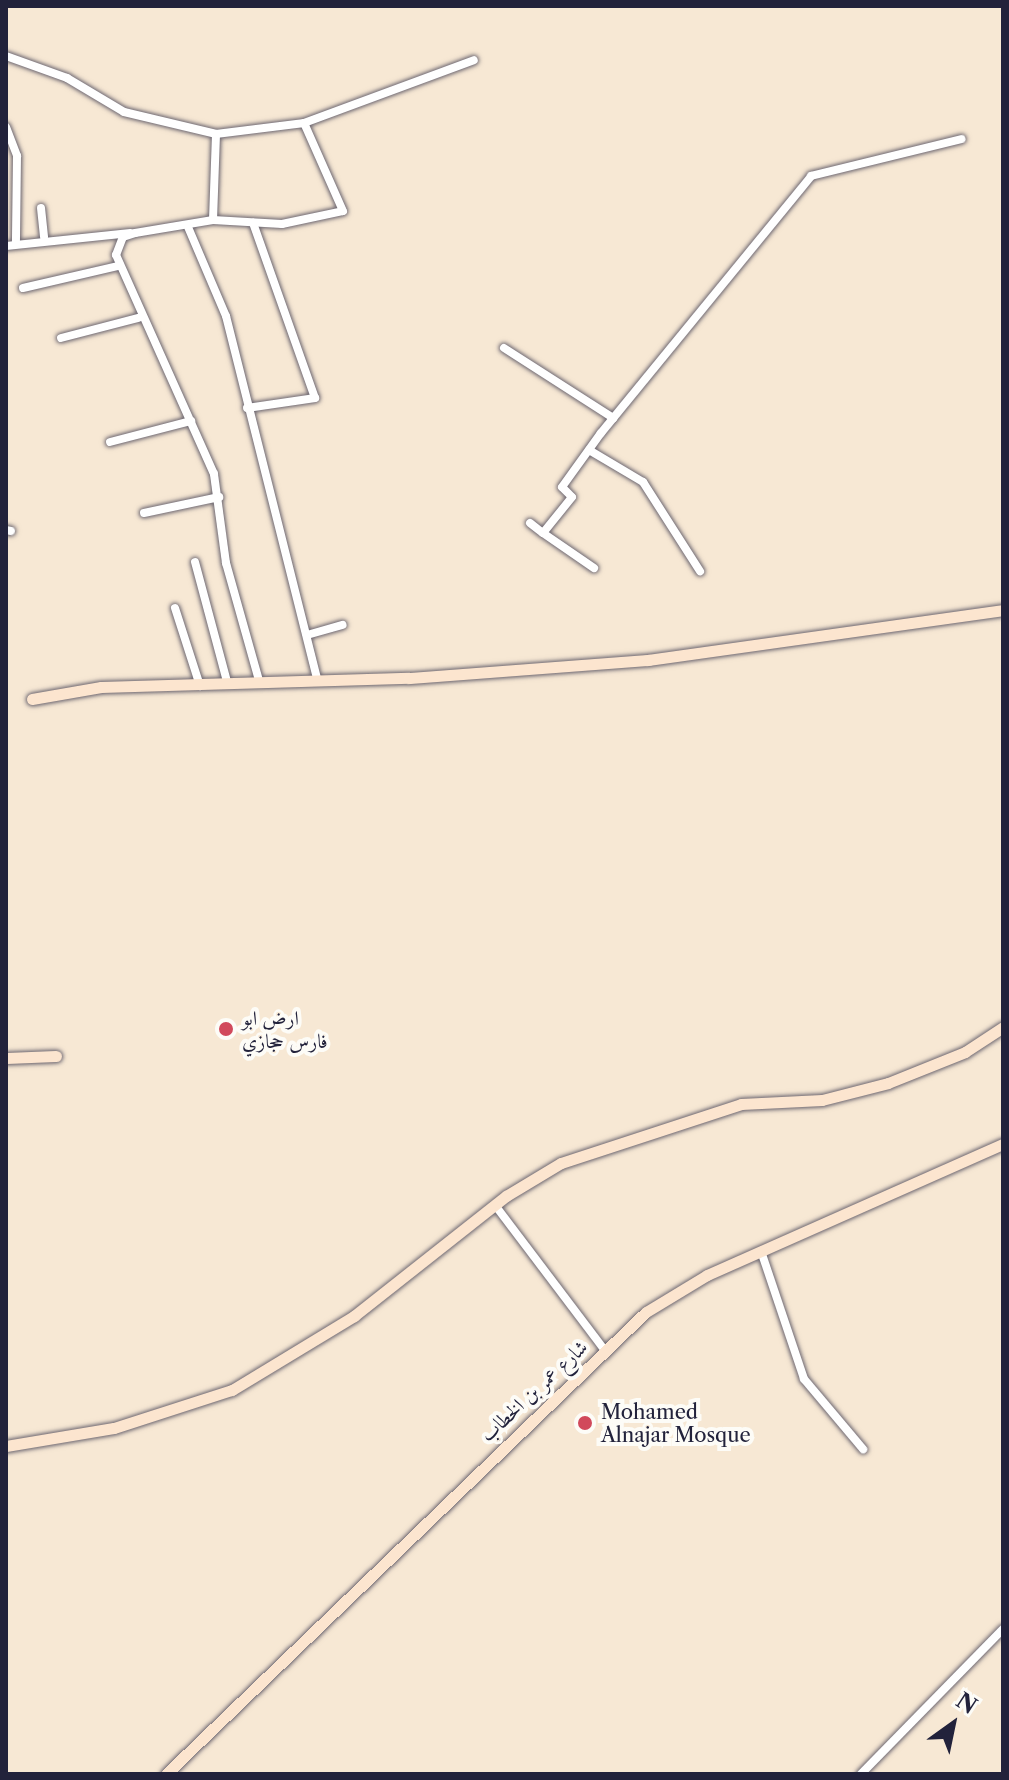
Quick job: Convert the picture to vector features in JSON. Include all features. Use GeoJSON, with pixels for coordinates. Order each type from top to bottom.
{"type":"FeatureCollection","features":[{"type":"Feature","properties":{"kind":"street"},"geometry":{"type":"LineString","coordinates":[[6,56],[67,78],[124,112],[216,134],[304,123],[474,60]]}},
{"type":"Feature","properties":{"kind":"street"},"geometry":{"type":"LineString","coordinates":[[6,127],[17,156],[11,244],[44,237],[188,227],[213,220],[253,223],[343,211],[304,123]]}},
{"type":"Feature","properties":{"kind":"street"},"geometry":{"type":"LineString","coordinates":[[213,220],[216,134]]}},
{"type":"Feature","properties":{"kind":"street"},"geometry":{"type":"LineString","coordinates":[[543,533],[572,497],[562,487],[613,418],[811,176],[962,139]]}},
{"type":"Feature","properties":{"kind":"street"},"geometry":{"type":"LineString","coordinates":[[41,208],[44,237]]}},
{"type":"Feature","properties":{"kind":"street"},"geometry":{"type":"LineString","coordinates":[[247,408],[315,398],[253,223]]}},
{"type":"Feature","properties":{"kind":"street"},"geometry":{"type":"LineString","coordinates":[[188,227],[226,316],[318,681]]}},
{"type":"Feature","properties":{"kind":"street"},"geometry":{"type":"LineString","coordinates":[[135,233],[119,243],[118,266],[138,318],[191,421],[219,497],[226,563],[260,684]]}},
{"type":"Feature","properties":{"kind":"street"},"geometry":{"type":"LineString","coordinates":[[23,288],[118,266]]}},
{"type":"Feature","properties":{"kind":"street"},"geometry":{"type":"LineString","coordinates":[[61,338],[138,318]]}},
{"type":"Feature","properties":{"kind":"street"},"geometry":{"type":"LineString","coordinates":[[504,348],[613,418]]}},
{"type":"Feature","properties":{"kind":"street"},"geometry":{"type":"LineString","coordinates":[[110,442],[191,421]]}},
{"type":"Feature","properties":{"kind":"street"},"geometry":{"type":"LineString","coordinates":[[589,450],[643,482],[700,571]]}},
{"type":"Feature","properties":{"kind":"street"},"geometry":{"type":"LineString","coordinates":[[144,513],[219,497]]}},
{"type":"Feature","properties":{"kind":"street"},"geometry":{"type":"LineString","coordinates":[[530,523],[594,568]]}},
{"type":"Feature","properties":{"kind":"street"},"geometry":{"type":"LineString","coordinates":[[195,562],[228,685]]}},
{"type":"Feature","properties":{"kind":"street"},"geometry":{"type":"LineString","coordinates":[[175,608],[200,686]]}},
{"type":"Feature","properties":{"kind":"street"},"geometry":{"type":"LineString","coordinates":[[32,699],[101,687],[318,681],[702,655],[1003,610]]}},
{"type":"Feature","properties":{"kind":"street"},"geometry":{"type":"LineString","coordinates":[[307,635],[343,625]]}},
{"type":"Feature","properties":{"kind":"street"},"geometry":{"type":"LineString","coordinates":[[6,1446],[114,1428],[232,1390],[354,1316],[561,1163],[660,1127],[741,1104],[822,1100],[888,1083],[965,1052],[1003,1027]]}},
{"type":"Feature","properties":{"kind":"street"},"geometry":{"type":"LineString","coordinates":[[6,1058],[56,1056]]}},
{"type":"Feature","properties":{"kind":"street","name":"شارع عمر بن الخطاب"},"geometry":{"type":"LineString","coordinates":[[166,1774],[604,1349],[667,1298],[761,1251],[1003,1144]]}},
{"type":"Feature","properties":{"kind":"street"},"geometry":{"type":"LineString","coordinates":[[498,1209],[604,1349]]}},
{"type":"Feature","properties":{"kind":"street"},"geometry":{"type":"LineString","coordinates":[[761,1251],[804,1379],[863,1449]]}},
{"type":"Feature","properties":{"kind":"street"},"geometry":{"type":"LineString","coordinates":[[861,1774],[1003,1629]]}},
{"type":"Feature","properties":{"kind":"place","name":"ارض ابو فارس حجازي"},"geometry":{"type":"Point","coordinates":[226,1029]}},
{"type":"Feature","properties":{"kind":"place","name":"Mohamed Alnajar Mosque"},"geometry":{"type":"Point","coordinates":[585,1423]}}]}
